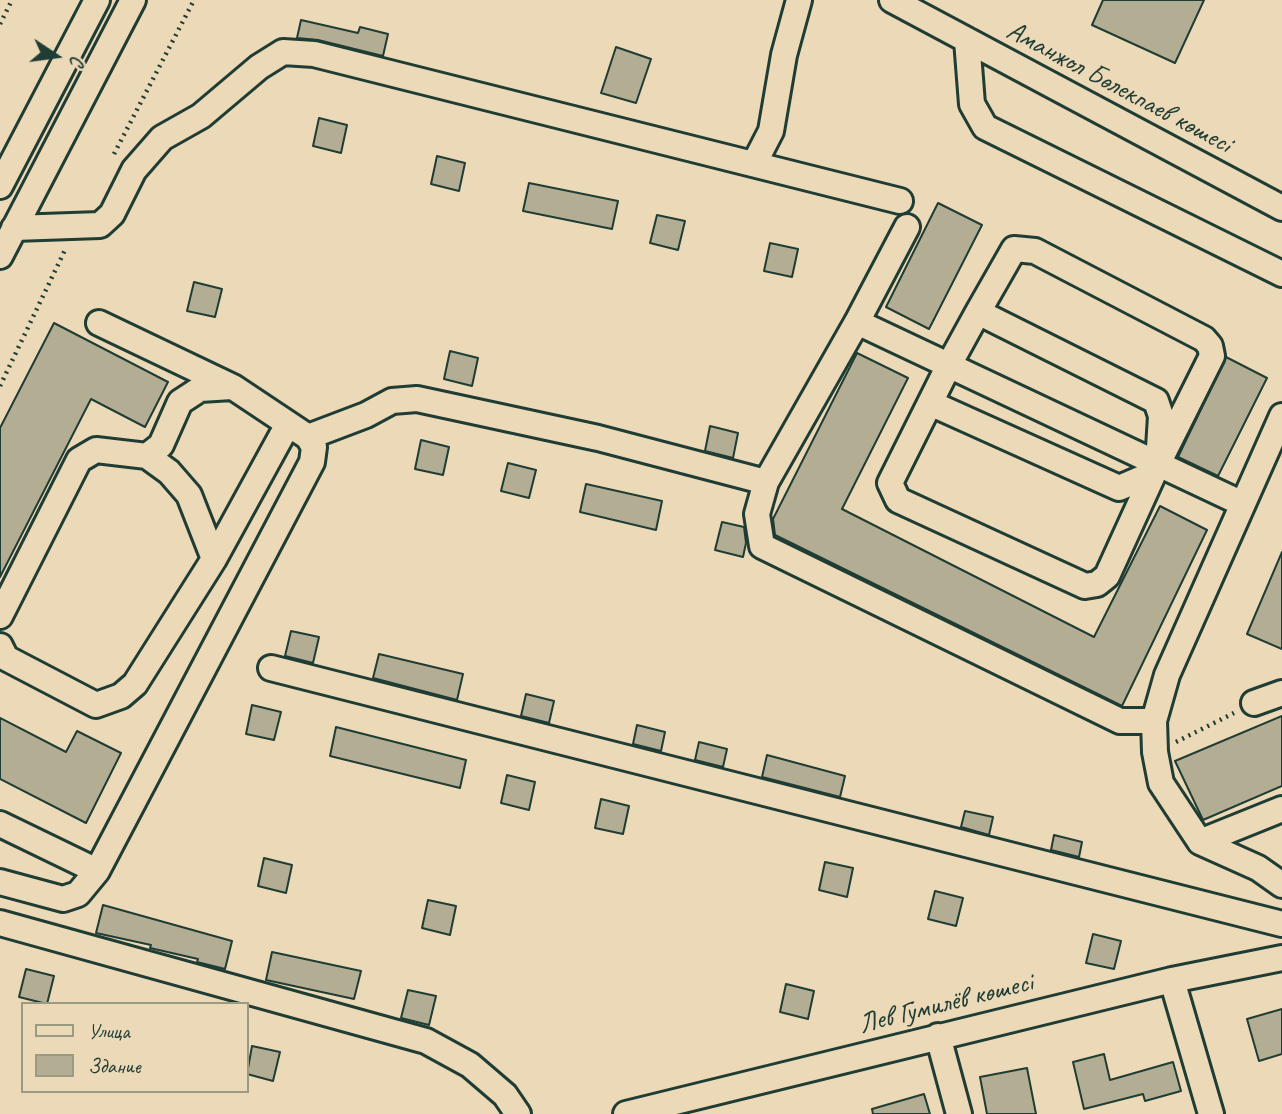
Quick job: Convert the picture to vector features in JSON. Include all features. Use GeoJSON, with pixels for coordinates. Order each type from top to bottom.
{"type":"FeatureCollection","features":[{"type":"Feature","properties":{"kind":"street"},"geometry":{"type":"LineString","coordinates":[[0,186],[96,0]]}},
{"type":"Feature","properties":{"kind":"street"},"geometry":{"type":"LineString","coordinates":[[0,256],[134,0]]}},
{"type":"Feature","properties":{"kind":"street"},"geometry":{"type":"LineString","coordinates":[[754,164],[771,131],[784,55],[799,0]]}},
{"type":"Feature","properties":{"kind":"street","name":"Аманжол Бөлекпаев көшесі"},"geometry":{"type":"LineString","coordinates":[[892,0],[1282,208]]}},
{"type":"Feature","properties":{"kind":"street"},"geometry":{"type":"LineString","coordinates":[[967,40],[972,104],[985,127],[1282,274]]}},
{"type":"Feature","properties":{"kind":"street"},"geometry":{"type":"LineString","coordinates":[[14,228],[100,225],[112,214],[134,170],[162,138],[201,116],[259,67],[283,52],[314,54],[900,201]]}},
{"type":"Feature","properties":{"kind":"street"},"geometry":{"type":"LineString","coordinates":[[907,227],[857,322],[766,482],[757,514],[762,546],[1120,722],[1154,720]]}},
{"type":"Feature","properties":{"kind":"street"},"geometry":{"type":"LineString","coordinates":[[1024,247],[1204,339],[1210,346],[1212,356],[1107,576],[1097,584],[1085,586],[898,500],[890,483],[950,363],[1014,248],[1024,247]]}},
{"type":"Feature","properties":{"kind":"street"},"geometry":{"type":"LineString","coordinates":[[978,312],[1156,401],[1161,416],[1156,469]]}},
{"type":"Feature","properties":{"kind":"street"},"geometry":{"type":"LineString","coordinates":[[857,322],[950,363],[1156,469],[1243,504]]}},
{"type":"Feature","properties":{"kind":"street"},"geometry":{"type":"LineString","coordinates":[[0,882],[63,899],[78,894],[97,872],[312,462],[314,447],[298,430],[233,387],[99,323]]}},
{"type":"Feature","properties":{"kind":"street"},"geometry":{"type":"LineString","coordinates":[[148,456],[161,445],[180,402],[200,389],[233,387]]}},
{"type":"Feature","properties":{"kind":"street"},"geometry":{"type":"LineString","coordinates":[[0,646],[6,658],[96,705],[121,696],[135,684],[298,430],[366,415],[392,401],[417,399],[598,438],[766,482]]}},
{"type":"Feature","properties":{"kind":"street"},"geometry":{"type":"LineString","coordinates":[[930,403],[1119,488],[1156,469]]}},
{"type":"Feature","properties":{"kind":"street"},"geometry":{"type":"LineString","coordinates":[[1282,416],[1167,675],[1154,720],[1155,752],[1161,783],[1200,842],[1258,869],[1282,885]]}},
{"type":"Feature","properties":{"kind":"street"},"geometry":{"type":"LineString","coordinates":[[0,616],[79,460],[96,450],[148,456],[169,472],[189,495],[214,559]]}},
{"type":"Feature","properties":{"kind":"street"},"geometry":{"type":"LineString","coordinates":[[271,668],[1282,924]]}},
{"type":"Feature","properties":{"kind":"street"},"geometry":{"type":"LineString","coordinates":[[1254,704],[1282,693]]}},
{"type":"Feature","properties":{"kind":"street"},"geometry":{"type":"LineString","coordinates":[[1200,842],[1282,809]]}},
{"type":"Feature","properties":{"kind":"street"},"geometry":{"type":"LineString","coordinates":[[0,824],[97,872]]}},
{"type":"Feature","properties":{"kind":"street"},"geometry":{"type":"LineString","coordinates":[[0,923],[426,1041],[470,1065],[505,1095],[518,1114]]}},
{"type":"Feature","properties":{"kind":"street","name":"Лев Гумилёв көшесі"},"geometry":{"type":"LineString","coordinates":[[629,1114],[1172,980],[1282,958]]}},
{"type":"Feature","properties":{"kind":"street"},"geometry":{"type":"LineString","coordinates":[[1172,980],[1211,1114]]}},
{"type":"Feature","properties":{"kind":"street"},"geometry":{"type":"LineString","coordinates":[[938,1036],[959,1114]]}},
{"type":"Feature","properties":{"kind":"path"},"geometry":{"type":"LineString","coordinates":[[0,24],[12,0]]}},
{"type":"Feature","properties":{"kind":"path"},"geometry":{"type":"LineString","coordinates":[[1155,752],[1254,704]]}},
{"type":"Feature","properties":{"kind":"building"},"geometry":{"type":"Polygon","coordinates":[[[1103,0],[1204,0],[1175,63],[1092,25],[1103,0]]]}},
{"type":"Feature","properties":{"kind":"building"},"geometry":{"type":"Polygon","coordinates":[[[301,20],[358,33],[360,27],[388,34],[383,56],[318,40],[297,38],[301,20]]]}},
{"type":"Feature","properties":{"kind":"building"},"geometry":{"type":"Polygon","coordinates":[[[616,47],[651,59],[636,103],[601,93],[616,47]]]}},
{"type":"Feature","properties":{"kind":"building"},"geometry":{"type":"Polygon","coordinates":[[[319,118],[347,125],[341,153],[313,146],[319,118]]]}},
{"type":"Feature","properties":{"kind":"building"},"geometry":{"type":"Polygon","coordinates":[[[437,156],[465,163],[459,191],[431,184],[437,156]]]}},
{"type":"Feature","properties":{"kind":"building"},"geometry":{"type":"Polygon","coordinates":[[[529,183],[618,201],[612,229],[523,211],[529,183]]]}},
{"type":"Feature","properties":{"kind":"building"},"geometry":{"type":"Polygon","coordinates":[[[938,203],[982,225],[929,329],[886,307],[938,203]]]}},
{"type":"Feature","properties":{"kind":"building"},"geometry":{"type":"Polygon","coordinates":[[[657,215],[685,221],[678,250],[650,243],[657,215]]]}},
{"type":"Feature","properties":{"kind":"building"},"geometry":{"type":"Polygon","coordinates":[[[770,243],[798,249],[792,277],[764,271],[770,243]]]}},
{"type":"Feature","properties":{"kind":"building"},"geometry":{"type":"Polygon","coordinates":[[[194,282],[222,289],[215,317],[187,311],[194,282]]]}},
{"type":"Feature","properties":{"kind":"building"},"geometry":{"type":"Polygon","coordinates":[[[54,323],[168,382],[145,427],[91,399],[0,577],[0,428],[54,323]]]}},
{"type":"Feature","properties":{"kind":"building"},"geometry":{"type":"Polygon","coordinates":[[[450,351],[478,358],[472,386],[444,379],[450,351]]]}},
{"type":"Feature","properties":{"kind":"building"},"geometry":{"type":"Polygon","coordinates":[[[857,353],[908,378],[842,509],[1094,637],[1160,506],[1207,530],[1122,706],[775,535],[773,519],[857,353]]]}},
{"type":"Feature","properties":{"kind":"building"},"geometry":{"type":"Polygon","coordinates":[[[1226,357],[1267,378],[1218,476],[1178,457],[1226,357]]]}},
{"type":"Feature","properties":{"kind":"building"},"geometry":{"type":"Polygon","coordinates":[[[710,426],[738,433],[733,458],[705,451],[710,426]]]}},
{"type":"Feature","properties":{"kind":"building"},"geometry":{"type":"Polygon","coordinates":[[[421,440],[449,447],[443,475],[415,469],[421,440]]]}},
{"type":"Feature","properties":{"kind":"building"},"geometry":{"type":"Polygon","coordinates":[[[508,463],[536,470],[529,498],[501,491],[508,463]]]}},
{"type":"Feature","properties":{"kind":"building"},"geometry":{"type":"Polygon","coordinates":[[[586,484],[662,501],[656,530],[580,512],[586,484]]]}},
{"type":"Feature","properties":{"kind":"building"},"geometry":{"type":"Polygon","coordinates":[[[722,522],[744,527],[746,543],[743,557],[715,550],[722,522]]]}},
{"type":"Feature","properties":{"kind":"building"},"geometry":{"type":"Polygon","coordinates":[[[1282,552],[1282,649],[1247,634],[1282,552]]]}},
{"type":"Feature","properties":{"kind":"building"},"geometry":{"type":"Polygon","coordinates":[[[291,631],[319,637],[313,663],[285,656],[291,631]]]}},
{"type":"Feature","properties":{"kind":"building"},"geometry":{"type":"Polygon","coordinates":[[[379,654],[463,674],[457,700],[373,678],[379,654]]]}},
{"type":"Feature","properties":{"kind":"building"},"geometry":{"type":"Polygon","coordinates":[[[526,694],[554,701],[549,723],[521,716],[526,694]]]}},
{"type":"Feature","properties":{"kind":"building"},"geometry":{"type":"Polygon","coordinates":[[[252,705],[281,712],[274,740],[246,734],[252,705]]]}},
{"type":"Feature","properties":{"kind":"building"},"geometry":{"type":"Polygon","coordinates":[[[1282,716],[1282,786],[1203,820],[1175,761],[1282,716]]]}},
{"type":"Feature","properties":{"kind":"building"},"geometry":{"type":"Polygon","coordinates":[[[0,718],[66,752],[77,731],[121,753],[86,823],[0,779],[0,718]]]}},
{"type":"Feature","properties":{"kind":"building"},"geometry":{"type":"Polygon","coordinates":[[[637,725],[665,732],[661,751],[633,744],[637,725]]]}},
{"type":"Feature","properties":{"kind":"building"},"geometry":{"type":"Polygon","coordinates":[[[336,727],[466,760],[460,788],[330,756],[336,727]]]}},
{"type":"Feature","properties":{"kind":"building"},"geometry":{"type":"Polygon","coordinates":[[[699,742],[727,749],[723,767],[695,760],[699,742]]]}},
{"type":"Feature","properties":{"kind":"building"},"geometry":{"type":"Polygon","coordinates":[[[767,755],[845,776],[840,797],[762,777],[767,755]]]}},
{"type":"Feature","properties":{"kind":"building"},"geometry":{"type":"Polygon","coordinates":[[[507,775],[535,782],[529,810],[501,803],[507,775]]]}},
{"type":"Feature","properties":{"kind":"building"},"geometry":{"type":"Polygon","coordinates":[[[601,799],[629,806],[623,834],[595,828],[601,799]]]}},
{"type":"Feature","properties":{"kind":"building"},"geometry":{"type":"Polygon","coordinates":[[[965,811],[993,817],[989,835],[961,827],[965,811]]]}},
{"type":"Feature","properties":{"kind":"building"},"geometry":{"type":"Polygon","coordinates":[[[1054,835],[1082,842],[1079,857],[1051,850],[1054,835]]]}},
{"type":"Feature","properties":{"kind":"building"},"geometry":{"type":"Polygon","coordinates":[[[264,858],[292,865],[286,893],[258,886],[264,858]]]}},
{"type":"Feature","properties":{"kind":"building"},"geometry":{"type":"Polygon","coordinates":[[[825,862],[853,868],[847,897],[819,890],[825,862]]]}},
{"type":"Feature","properties":{"kind":"building"},"geometry":{"type":"Polygon","coordinates":[[[935,891],[963,898],[956,926],[928,919],[935,891]]]}},
{"type":"Feature","properties":{"kind":"building"},"geometry":{"type":"Polygon","coordinates":[[[428,900],[456,906],[450,935],[422,928],[428,900]]]}},
{"type":"Feature","properties":{"kind":"building"},"geometry":{"type":"Polygon","coordinates":[[[103,905],[232,941],[225,969],[197,962],[198,959],[150,948],[151,945],[96,933],[103,905]]]}},
{"type":"Feature","properties":{"kind":"building"},"geometry":{"type":"Polygon","coordinates":[[[1093,934],[1121,941],[1114,969],[1086,963],[1093,934]]]}},
{"type":"Feature","properties":{"kind":"building"},"geometry":{"type":"Polygon","coordinates":[[[272,952],[361,971],[354,999],[266,980],[272,952]]]}},
{"type":"Feature","properties":{"kind":"building"},"geometry":{"type":"Polygon","coordinates":[[[26,969],[54,976],[48,1002],[19,997],[26,969]]]}},
{"type":"Feature","properties":{"kind":"building"},"geometry":{"type":"Polygon","coordinates":[[[786,984],[814,991],[808,1019],[780,1012],[786,984]]]}},
{"type":"Feature","properties":{"kind":"building"},"geometry":{"type":"Polygon","coordinates":[[[408,990],[436,996],[429,1025],[401,1018],[408,990]]]}},
{"type":"Feature","properties":{"kind":"building"},"geometry":{"type":"Polygon","coordinates":[[[1282,1009],[1282,1054],[1259,1061],[1247,1019],[1282,1009]]]}},
{"type":"Feature","properties":{"kind":"building"},"geometry":{"type":"Polygon","coordinates":[[[252,1046],[280,1052],[273,1081],[248,1074],[252,1046]]]}},
{"type":"Feature","properties":{"kind":"building"},"geometry":{"type":"Polygon","coordinates":[[[1104,1054],[1110,1080],[1173,1062],[1181,1091],[1145,1101],[1143,1094],[1084,1109],[1073,1062],[1104,1054]]]}},
{"type":"Feature","properties":{"kind":"building"},"geometry":{"type":"Polygon","coordinates":[[[1027,1068],[1036,1114],[987,1114],[980,1077],[1027,1068]]]}},
{"type":"Feature","properties":{"kind":"building"},"geometry":{"type":"Polygon","coordinates":[[[924,1094],[930,1114],[873,1114],[872,1109],[924,1094]]]}}]}
